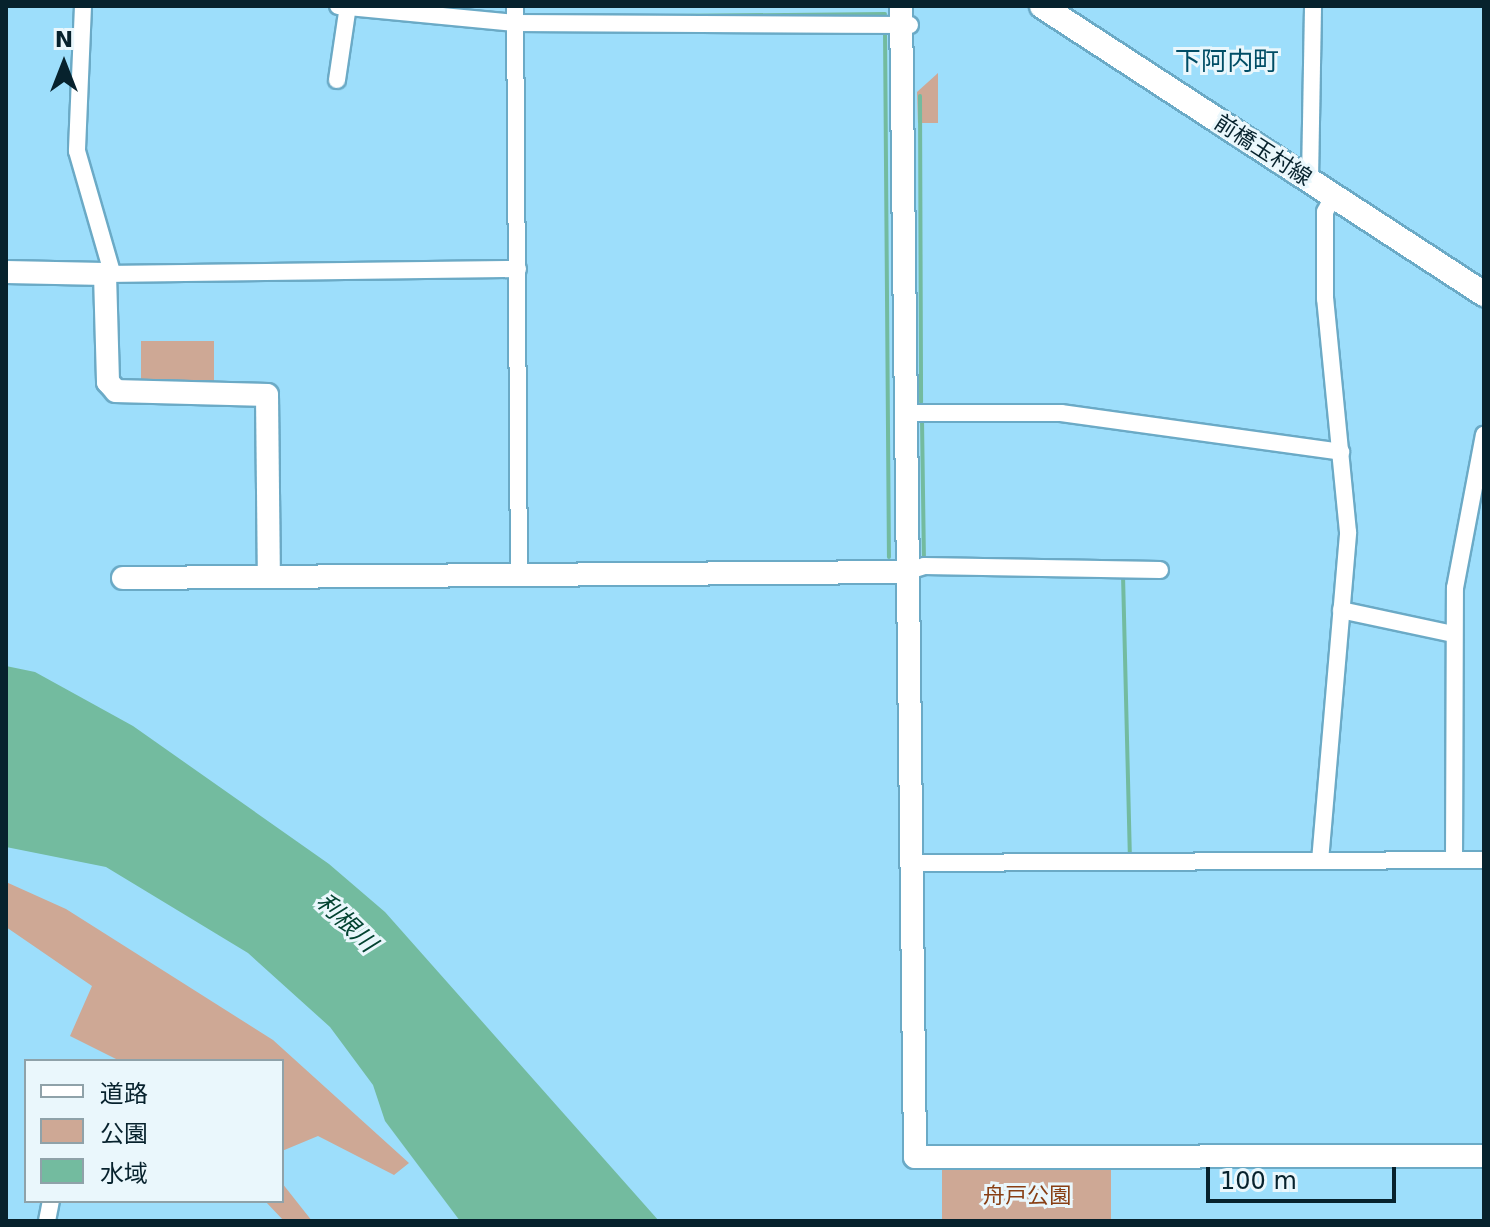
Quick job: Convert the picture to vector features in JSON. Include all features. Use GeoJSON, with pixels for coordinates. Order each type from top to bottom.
{"type":"FeatureCollection","features":[{"type":"Feature","properties":{"kind":"main road","name":"前橋玉村線"},"geometry":{"type":"LineString","coordinates":[[1042,6],[1484,294]]}},
{"type":"Feature","properties":{"kind":"street"},"geometry":{"type":"LineString","coordinates":[[83,6],[77,151],[109,273],[110,388],[267,395],[269,577]]}},
{"type":"Feature","properties":{"kind":"street"},"geometry":{"type":"LineString","coordinates":[[1310,180],[1313,6]]}},
{"type":"Feature","properties":{"kind":"street"},"geometry":{"type":"LineString","coordinates":[[337,80],[342,9],[515,14],[907,14],[902,81],[911,1144],[918,1160],[1484,1156]]}},
{"type":"Feature","properties":{"kind":"street"},"geometry":{"type":"LineString","coordinates":[[515,14],[519,574]]}},
{"type":"Feature","properties":{"kind":"street"},"geometry":{"type":"LineString","coordinates":[[1320,861],[1348,532],[1325,299],[1325,212],[1333,196]]}},
{"type":"Feature","properties":{"kind":"street"},"geometry":{"type":"LineString","coordinates":[[6,272],[518,269]]}},
{"type":"Feature","properties":{"kind":"street"},"geometry":{"type":"LineString","coordinates":[[906,413],[1061,413],[1341,452]]}},
{"type":"Feature","properties":{"kind":"street"},"geometry":{"type":"LineString","coordinates":[[1454,860],[1453,634],[1462,524],[1484,435]]}},
{"type":"Feature","properties":{"kind":"street"},"geometry":{"type":"LineString","coordinates":[[123,578],[906,572],[924,566],[1160,570]]}},
{"type":"Feature","properties":{"kind":"street"},"geometry":{"type":"LineString","coordinates":[[1341,610],[1453,634]]}},
{"type":"Feature","properties":{"kind":"street"},"geometry":{"type":"LineString","coordinates":[[910,863],[1484,860]]}},
{"type":"Feature","properties":{"kind":"green space"},"geometry":{"type":"Polygon","coordinates":[[[938,73],[938,123],[918,123],[917,92],[938,73]]]}},
{"type":"Feature","properties":{"kind":"green space"},"geometry":{"type":"Polygon","coordinates":[[[141,341],[214,341],[214,381],[141,381],[141,341]]]}},
{"type":"Feature","properties":{"kind":"green space"},"geometry":{"type":"Polygon","coordinates":[[[6,882],[66,909],[273,1040],[409,1163],[394,1175],[318,1136],[284,1150],[284,1059],[116,1059],[70,1036],[92,986],[6,927],[6,882]]]}},
{"type":"Feature","properties":{"kind":"green space","name":"舟戸公園"},"geometry":{"type":"Polygon","coordinates":[[[942,1168],[1111,1168],[1111,1221],[942,1221],[942,1168]]]}},
{"type":"Feature","properties":{"kind":"green space"},"geometry":{"type":"Polygon","coordinates":[[[284,1186],[312,1221],[284,1221],[267,1203],[284,1203],[284,1186]]]}},
{"type":"Feature","properties":{"kind":"water","name":"利根川"},"geometry":{"type":"Polygon","coordinates":[[[6,666],[35,672],[133,726],[329,864],[385,912],[659,1221],[460,1221],[385,1121],[373,1085],[330,1027],[248,953],[106,867],[6,847],[6,666]]]}},
{"type":"Feature","properties":{"kind":"waterway"},"geometry":{"type":"LineString","coordinates":[[663,16],[885,14]]}},
{"type":"Feature","properties":{"kind":"waterway"},"geometry":{"type":"LineString","coordinates":[[885,30],[889,557]]}},
{"type":"Feature","properties":{"kind":"waterway"},"geometry":{"type":"LineString","coordinates":[[920,96],[921,402]]}},
{"type":"Feature","properties":{"kind":"waterway"},"geometry":{"type":"LineString","coordinates":[[922,420],[924,560]]}},
{"type":"Feature","properties":{"kind":"waterway"},"geometry":{"type":"LineString","coordinates":[[1123,575],[1130,855]]}},
{"type":"Feature","properties":{"kind":"district","name":"下阿内町"},"geometry":{"type":"Point","coordinates":[1227,62]}}]}
